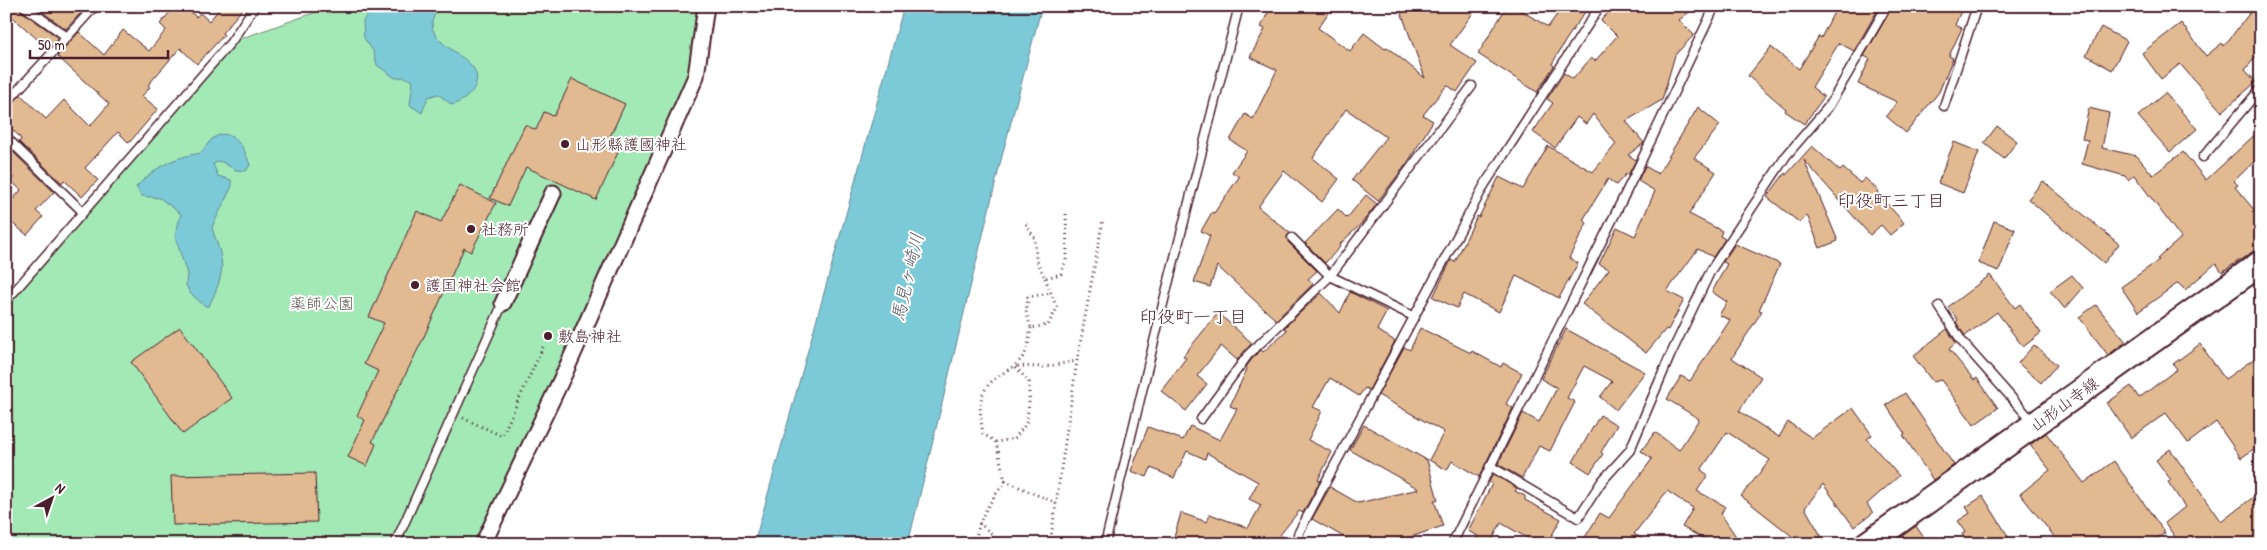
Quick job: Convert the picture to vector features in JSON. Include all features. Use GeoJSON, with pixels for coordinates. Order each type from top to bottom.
{"type":"FeatureCollection","features":[{"type":"Feature","properties":{"kind":"main road","name":"山形山寺線"},"geometry":{"type":"LineString","coordinates":[[1867,544],[2261,263]]}},
{"type":"Feature","properties":{"kind":"street"},"geometry":{"type":"LineString","coordinates":[[483,544],[565,372],[696,76],[706,6]]}},
{"type":"Feature","properties":{"kind":"street"},"geometry":{"type":"LineString","coordinates":[[503,303],[553,193]]}},
{"type":"Feature","properties":{"kind":"lane"},"geometry":{"type":"LineString","coordinates":[[24,6],[67,37]]}},
{"type":"Feature","properties":{"kind":"lane"},"geometry":{"type":"LineString","coordinates":[[6,104],[95,6]]}},
{"type":"Feature","properties":{"kind":"lane"},"geometry":{"type":"LineString","coordinates":[[6,302],[231,42],[256,6]]}},
{"type":"Feature","properties":{"kind":"lane"},"geometry":{"type":"LineString","coordinates":[[1105,544],[1166,290],[1239,6]]}},
{"type":"Feature","properties":{"kind":"lane"},"geometry":{"type":"LineString","coordinates":[[1300,544],[1298,534],[1485,184],[1600,6]]}},
{"type":"Feature","properties":{"kind":"lane"},"geometry":{"type":"LineString","coordinates":[[1452,544],[1635,174],[1715,6]]}},
{"type":"Feature","properties":{"kind":"lane"},"geometry":{"type":"LineString","coordinates":[[1490,466],[1578,518],[1602,481],[1630,450],[1670,356],[1711,270],[1786,156],[1829,106],[1887,6]]}},
{"type":"Feature","properties":{"kind":"lane"},"geometry":{"type":"LineString","coordinates":[[1944,106],[1977,6]]}},
{"type":"Feature","properties":{"kind":"lane"},"geometry":{"type":"LineString","coordinates":[[1202,419],[1248,355],[1330,276],[1472,86]]}},
{"type":"Feature","properties":{"kind":"lane"},"geometry":{"type":"LineString","coordinates":[[2203,157],[2261,88]]}},
{"type":"Feature","properties":{"kind":"lane"},"geometry":{"type":"LineString","coordinates":[[6,137],[83,212]]}},
{"type":"Feature","properties":{"kind":"lane"},"geometry":{"type":"LineString","coordinates":[[1292,238],[1330,276],[1415,317]]}},
{"type":"Feature","properties":{"kind":"lane"},"geometry":{"type":"LineString","coordinates":[[395,544],[503,303]]}},
{"type":"Feature","properties":{"kind":"lane"},"geometry":{"type":"LineString","coordinates":[[1938,306],[1963,343],[2036,425]]}},
{"type":"Feature","properties":{"kind":"path"},"geometry":{"type":"LineString","coordinates":[[1045,278],[1061,274],[1067,257],[1066,210]]}},
{"type":"Feature","properties":{"kind":"path"},"geometry":{"type":"LineString","coordinates":[[1050,544],[1077,360],[1103,219]]}},
{"type":"Feature","properties":{"kind":"path"},"geometry":{"type":"LineString","coordinates":[[1026,224],[1035,239],[1036,259],[1057,308],[1048,324],[1031,328]]}},
{"type":"Feature","properties":{"kind":"path"},"geometry":{"type":"LineString","coordinates":[[1015,366],[1029,382],[1030,404],[1026,424],[1014,439],[996,442],[983,434],[979,409],[983,391],[998,376],[1015,366],[1025,354],[1031,328],[1026,313],[1028,297],[1050,293]]}},
{"type":"Feature","properties":{"kind":"path"},"geometry":{"type":"LineString","coordinates":[[454,414],[502,436],[543,347]]}},
{"type":"Feature","properties":{"kind":"path"},"geometry":{"type":"LineString","coordinates":[[1015,366],[1043,367],[1077,360]]}},
{"type":"Feature","properties":{"kind":"path"},"geometry":{"type":"LineString","coordinates":[[996,442],[1005,481]]}},
{"type":"Feature","properties":{"kind":"path"},"geometry":{"type":"LineString","coordinates":[[1005,481],[1056,503]]}},
{"type":"Feature","properties":{"kind":"path"},"geometry":{"type":"LineString","coordinates":[[975,544],[979,523],[986,506],[1005,481]]}},
{"type":"Feature","properties":{"kind":"path"},"geometry":{"type":"LineString","coordinates":[[979,523],[993,535],[992,544]]}},
{"type":"Feature","properties":{"kind":"green space","name":"薬師公園"},"geometry":{"type":"Polygon","coordinates":[[[321,6],[701,6],[690,73],[477,544],[6,544],[6,302],[231,42],[319,11],[321,6]]]}},
{"type":"Feature","properties":{"kind":"water"},"geometry":{"type":"Polygon","coordinates":[[[373,6],[440,6],[432,21],[434,33],[440,41],[467,61],[473,68],[477,76],[471,93],[452,105],[438,94],[428,97],[422,113],[410,105],[413,81],[404,77],[395,78],[377,65],[373,51],[364,38],[363,21],[373,6]]]}},
{"type":"Feature","properties":{"kind":"water","name":"馬見ヶ崎川"},"geometry":{"type":"Polygon","coordinates":[[[904,6],[1042,6],[1002,156],[908,544],[754,544],[904,6]]]}},
{"type":"Feature","properties":{"kind":"water"},"geometry":{"type":"Polygon","coordinates":[[[224,134],[230,136],[241,145],[250,165],[246,171],[236,170],[220,161],[213,164],[218,176],[231,180],[232,186],[212,227],[222,265],[219,283],[209,306],[205,306],[190,293],[186,285],[187,274],[175,236],[181,214],[160,198],[142,196],[136,187],[158,168],[181,157],[201,153],[213,138],[224,134]]]}},
{"type":"Feature","properties":{"kind":"building"},"geometry":{"type":"Polygon","coordinates":[[[6,6],[18,6],[21,11],[59,38],[48,49],[6,11],[6,6]]]}},
{"type":"Feature","properties":{"kind":"building"},"geometry":{"type":"Polygon","coordinates":[[[34,6],[87,6],[66,29],[34,6]]]}},
{"type":"Feature","properties":{"kind":"building"},"geometry":{"type":"Polygon","coordinates":[[[175,6],[184,6],[196,17],[200,13],[209,21],[222,6],[245,6],[222,33],[224,35],[197,64],[180,48],[148,85],[150,87],[142,96],[158,109],[129,143],[118,132],[85,168],[98,180],[82,197],[64,180],[62,183],[19,142],[21,140],[19,136],[6,124],[6,108],[21,95],[46,119],[64,100],[90,126],[109,104],[57,56],[79,32],[104,55],[123,30],[149,51],[166,30],[160,24],[175,6]]]}},
{"type":"Feature","properties":{"kind":"building"},"geometry":{"type":"Polygon","coordinates":[[[1271,6],[1333,6],[1318,28],[1350,51],[1364,33],[1385,49],[1387,47],[1425,78],[1400,9],[1408,6],[1478,6],[1450,45],[1477,63],[1457,92],[1447,85],[1423,115],[1433,121],[1408,162],[1378,201],[1352,180],[1386,137],[1346,109],[1313,158],[1339,179],[1322,202],[1284,171],[1258,207],[1290,233],[1287,236],[1288,242],[1317,271],[1308,279],[1313,284],[1276,320],[1217,266],[1210,287],[1194,282],[1210,236],[1201,231],[1212,212],[1214,213],[1239,177],[1232,172],[1247,151],[1230,140],[1245,114],[1253,119],[1277,70],[1250,57],[1265,29],[1261,27],[1271,6]]]}},
{"type":"Feature","properties":{"kind":"building"},"geometry":{"type":"Polygon","coordinates":[[[1507,6],[1514,6],[1548,27],[1563,6],[1589,6],[1566,40],[1552,64],[1554,66],[1537,92],[1478,54],[1507,6]]]}},
{"type":"Feature","properties":{"kind":"building"},"geometry":{"type":"Polygon","coordinates":[[[1615,6],[1697,6],[1679,20],[1694,35],[1675,55],[1662,100],[1626,121],[1644,143],[1628,155],[1636,160],[1628,175],[1626,174],[1616,185],[1608,179],[1583,220],[1587,223],[1569,258],[1578,263],[1559,298],[1516,276],[1499,312],[1464,294],[1457,308],[1433,297],[1451,260],[1455,262],[1477,216],[1479,217],[1499,177],[1523,189],[1548,146],[1593,172],[1616,144],[1593,114],[1586,124],[1577,117],[1555,148],[1533,132],[1553,103],[1547,99],[1564,73],[1573,79],[1591,58],[1595,61],[1617,36],[1601,20],[1615,6]]]}},
{"type":"Feature","properties":{"kind":"building"},"geometry":{"type":"Polygon","coordinates":[[[1837,6],[1880,6],[1854,51],[1839,43],[1812,87],[1824,97],[1804,124],[1785,111],[1786,109],[1748,76],[1771,47],[1799,69],[1819,36],[1821,38],[1837,6]]]}},
{"type":"Feature","properties":{"kind":"building"},"geometry":{"type":"Polygon","coordinates":[[[1893,6],[1963,6],[1955,25],[1962,28],[1949,56],[1953,58],[1939,92],[1906,133],[1886,116],[1897,102],[1858,84],[1870,59],[1864,56],[1893,6]]]}},
{"type":"Feature","properties":{"kind":"building"},"geometry":{"type":"Polygon","coordinates":[[[2255,6],[2261,6],[2261,50],[2245,70],[2256,82],[2222,112],[2180,64],[2161,79],[2142,53],[2181,23],[2206,56],[2222,43],[2224,46],[2255,6]]]}},
{"type":"Feature","properties":{"kind":"building"},"geometry":{"type":"Polygon","coordinates":[[[2101,27],[2127,41],[2112,70],[2086,55],[2101,27]]]}},
{"type":"Feature","properties":{"kind":"building","name":"山形縣護國神社"},"geometry":{"type":"Polygon","coordinates":[[[572,79],[625,104],[608,141],[621,146],[596,200],[526,167],[508,206],[490,198],[525,125],[536,130],[544,112],[554,116],[572,79]]]}},
{"type":"Feature","properties":{"kind":"building"},"geometry":{"type":"Polygon","coordinates":[[[2165,93],[2197,129],[2170,152],[2138,116],[2165,93]]]}},
{"type":"Feature","properties":{"kind":"building"},"geometry":{"type":"Polygon","coordinates":[[[1698,107],[1720,125],[1694,158],[1716,172],[1689,214],[1722,231],[1720,236],[1725,239],[1713,257],[1698,249],[1667,291],[1684,300],[1668,330],[1666,329],[1646,353],[1582,304],[1609,269],[1599,264],[1617,227],[1635,236],[1655,191],[1638,181],[1645,166],[1658,174],[1698,107]]]}},
{"type":"Feature","properties":{"kind":"building"},"geometry":{"type":"Polygon","coordinates":[[[2089,108],[2109,113],[2102,148],[2137,156],[2153,175],[2183,152],[2206,180],[2261,129],[2261,155],[2234,181],[2238,185],[2235,187],[2261,218],[2261,246],[2222,272],[2216,263],[2185,290],[2178,283],[2138,312],[2121,287],[2159,260],[2157,259],[2181,238],[2134,175],[2128,180],[2125,176],[2082,164],[2088,140],[2082,139],[2089,108]]]}},
{"type":"Feature","properties":{"kind":"building"},"geometry":{"type":"Polygon","coordinates":[[[1997,126],[2017,141],[2004,159],[1984,143],[1997,126]]]}},
{"type":"Feature","properties":{"kind":"building"},"geometry":{"type":"Polygon","coordinates":[[[1954,142],[1979,152],[1963,193],[1938,183],[1954,142]]]}},
{"type":"Feature","properties":{"kind":"building"},"geometry":{"type":"Polygon","coordinates":[[[1812,146],[1840,171],[1843,168],[1860,183],[1865,178],[1878,190],[1877,192],[1904,223],[1890,235],[1881,225],[1870,235],[1804,160],[1838,241],[1820,248],[1807,215],[1800,223],[1767,197],[1785,173],[1786,175],[1812,146]]]}},
{"type":"Feature","properties":{"kind":"building"},"geometry":{"type":"Polygon","coordinates":[[[11,150],[54,192],[36,211],[43,217],[27,235],[6,218],[6,207],[21,190],[11,181],[14,178],[6,171],[6,156],[11,150]]]}},
{"type":"Feature","properties":{"kind":"building"},"geometry":{"type":"Polygon","coordinates":[[[2043,181],[2119,244],[2104,263],[2028,199],[2043,181]]]}},
{"type":"Feature","properties":{"kind":"building"},"geometry":{"type":"Polygon","coordinates":[[[460,185],[496,203],[471,252],[464,248],[422,341],[372,442],[376,444],[367,466],[348,457],[365,420],[357,416],[378,371],[364,364],[384,323],[369,317],[417,211],[441,222],[460,185]]]}},
{"type":"Feature","properties":{"kind":"building"},"geometry":{"type":"Polygon","coordinates":[[[1366,195],[1377,204],[1325,263],[1305,243],[1338,209],[1347,218],[1366,195]]]}},
{"type":"Feature","properties":{"kind":"building"},"geometry":{"type":"Polygon","coordinates":[[[1994,221],[2015,229],[1999,271],[1978,263],[1994,221]]]}},
{"type":"Feature","properties":{"kind":"building"},"geometry":{"type":"Polygon","coordinates":[[[1735,244],[1780,264],[1759,310],[1762,311],[1732,358],[1761,377],[1739,411],[1779,437],[1788,422],[1812,438],[1853,408],[1872,435],[1867,439],[1899,476],[1867,504],[1873,513],[1854,527],[1823,484],[1805,508],[1826,544],[1802,544],[1741,496],[1770,460],[1727,432],[1701,470],[1708,475],[1697,491],[1725,506],[1721,514],[1741,544],[1713,544],[1682,527],[1693,508],[1667,491],[1634,534],[1651,544],[1592,544],[1584,539],[1600,513],[1609,518],[1652,459],[1641,451],[1655,432],[1679,450],[1699,419],[1667,399],[1681,376],[1690,381],[1730,320],[1719,315],[1727,302],[1712,292],[1727,264],[1723,262],[1735,244]]]}},
{"type":"Feature","properties":{"kind":"building"},"geometry":{"type":"Polygon","coordinates":[[[1990,275],[2015,308],[2020,304],[2041,333],[2023,347],[1997,312],[1965,336],[1956,322],[1958,320],[1948,307],[1990,275]]]}},
{"type":"Feature","properties":{"kind":"building"},"geometry":{"type":"Polygon","coordinates":[[[2072,275],[2083,288],[2065,309],[2050,291],[2072,275]]]}},
{"type":"Feature","properties":{"kind":"building"},"geometry":{"type":"Polygon","coordinates":[[[1350,292],[1387,311],[1377,330],[1395,341],[1369,390],[1365,388],[1359,396],[1330,378],[1313,407],[1322,411],[1308,440],[1332,452],[1318,480],[1320,481],[1303,513],[1299,511],[1280,535],[1295,544],[1172,544],[1181,513],[1207,522],[1210,514],[1248,528],[1261,505],[1249,499],[1258,482],[1207,453],[1205,459],[1187,451],[1174,478],[1151,468],[1147,477],[1131,471],[1148,427],[1183,440],[1190,426],[1220,440],[1237,409],[1230,406],[1247,369],[1246,367],[1252,359],[1261,350],[1263,352],[1287,330],[1284,328],[1321,293],[1340,313],[1350,292]]]}},
{"type":"Feature","properties":{"kind":"building"},"geometry":{"type":"Polygon","coordinates":[[[2096,305],[2126,342],[2108,355],[2079,317],[2096,305]]]}},
{"type":"Feature","properties":{"kind":"building"},"geometry":{"type":"Polygon","coordinates":[[[1218,313],[1252,343],[1237,360],[1221,346],[1197,376],[1207,384],[1186,411],[1161,391],[1186,358],[1183,356],[1218,313]]]}},
{"type":"Feature","properties":{"kind":"building"},"geometry":{"type":"Polygon","coordinates":[[[180,327],[232,398],[183,434],[131,362],[180,327]]]}},
{"type":"Feature","properties":{"kind":"building"},"geometry":{"type":"Polygon","coordinates":[[[1420,328],[1471,353],[1472,351],[1501,367],[1503,363],[1522,373],[1506,404],[1513,408],[1479,477],[1452,461],[1447,470],[1429,460],[1444,432],[1378,395],[1404,347],[1410,350],[1420,328]]]}},
{"type":"Feature","properties":{"kind":"building"},"geometry":{"type":"Polygon","coordinates":[[[1566,329],[1645,372],[1616,410],[1600,397],[1612,381],[1584,366],[1567,398],[1575,402],[1550,451],[1539,446],[1522,478],[1498,464],[1523,413],[1539,422],[1557,388],[1541,379],[1566,329]]]}},
{"type":"Feature","properties":{"kind":"building"},"geometry":{"type":"Polygon","coordinates":[[[1947,329],[1956,343],[1949,349],[1974,380],[1977,378],[1998,408],[1974,425],[1941,380],[1933,382],[1913,356],[1947,329]]]}},
{"type":"Feature","properties":{"kind":"building"},"geometry":{"type":"Polygon","coordinates":[[[2200,344],[2225,379],[2261,354],[2261,444],[2241,458],[2216,422],[2188,443],[2166,413],[2131,438],[2107,403],[2131,386],[2139,398],[2177,369],[2173,364],[2200,344]]]}},
{"type":"Feature","properties":{"kind":"building"},"geometry":{"type":"Polygon","coordinates":[[[2034,345],[2057,365],[2041,383],[2018,363],[2034,345]]]}},
{"type":"Feature","properties":{"kind":"building"},"geometry":{"type":"Polygon","coordinates":[[[1905,393],[1954,465],[1933,480],[1903,435],[1905,434],[1886,405],[1905,393]]]}},
{"type":"Feature","properties":{"kind":"building"},"geometry":{"type":"Polygon","coordinates":[[[1600,415],[1617,425],[1601,452],[1603,454],[1590,473],[1573,462],[1600,415]]]}},
{"type":"Feature","properties":{"kind":"building"},"geometry":{"type":"Polygon","coordinates":[[[1364,425],[1427,460],[1438,500],[1434,500],[1443,526],[1399,541],[1399,544],[1356,544],[1312,519],[1330,487],[1358,503],[1419,489],[1350,450],[1364,425]]]}},
{"type":"Feature","properties":{"kind":"building"},"geometry":{"type":"Polygon","coordinates":[[[2046,433],[2084,483],[2114,461],[2165,533],[2149,544],[2054,544],[2053,535],[2020,494],[2050,470],[2030,445],[2046,433]]]}},
{"type":"Feature","properties":{"kind":"building"},"geometry":{"type":"Polygon","coordinates":[[[2170,449],[2221,522],[2261,491],[2261,544],[2180,544],[2165,523],[2185,507],[2168,482],[2171,480],[2156,460],[2170,449]]]}},
{"type":"Feature","properties":{"kind":"building"},"geometry":{"type":"Polygon","coordinates":[[[315,473],[317,522],[173,525],[171,476],[315,473]]]}},
{"type":"Feature","properties":{"kind":"building"},"geometry":{"type":"Polygon","coordinates":[[[1493,474],[1517,488],[1515,491],[1525,496],[1525,500],[1561,519],[1547,544],[1538,544],[1501,523],[1490,544],[1474,544],[1478,536],[1468,531],[1492,484],[1489,482],[1493,474]]]}},
{"type":"Feature","properties":{"kind":"building"},"geometry":{"type":"Polygon","coordinates":[[[1983,496],[2013,544],[1968,544],[1962,534],[1966,532],[1958,521],[1970,513],[1966,507],[1983,496]]]}},
{"type":"Feature","properties":{"kind":"building"},"geometry":{"type":"Polygon","coordinates":[[[1916,526],[1928,544],[1891,544],[1916,526]]]}},
{"type":"Feature","properties":{"kind":"place","name":"山形縣護國神社"},"geometry":{"type":"Point","coordinates":[565,144]}},
{"type":"Feature","properties":{"kind":"place","name":"社務所"},"geometry":{"type":"Point","coordinates":[471,229]}},
{"type":"Feature","properties":{"kind":"place","name":"護国神社会館"},"geometry":{"type":"Point","coordinates":[415,285]}},
{"type":"Feature","properties":{"kind":"place","name":"敷島神社"},"geometry":{"type":"Point","coordinates":[548,336]}},
{"type":"Feature","properties":{"kind":"district","name":"印役町三丁目"},"geometry":{"type":"Point","coordinates":[1891,200]}},
{"type":"Feature","properties":{"kind":"district","name":"印役町一丁目"},"geometry":{"type":"Point","coordinates":[1193,316]}}]}
